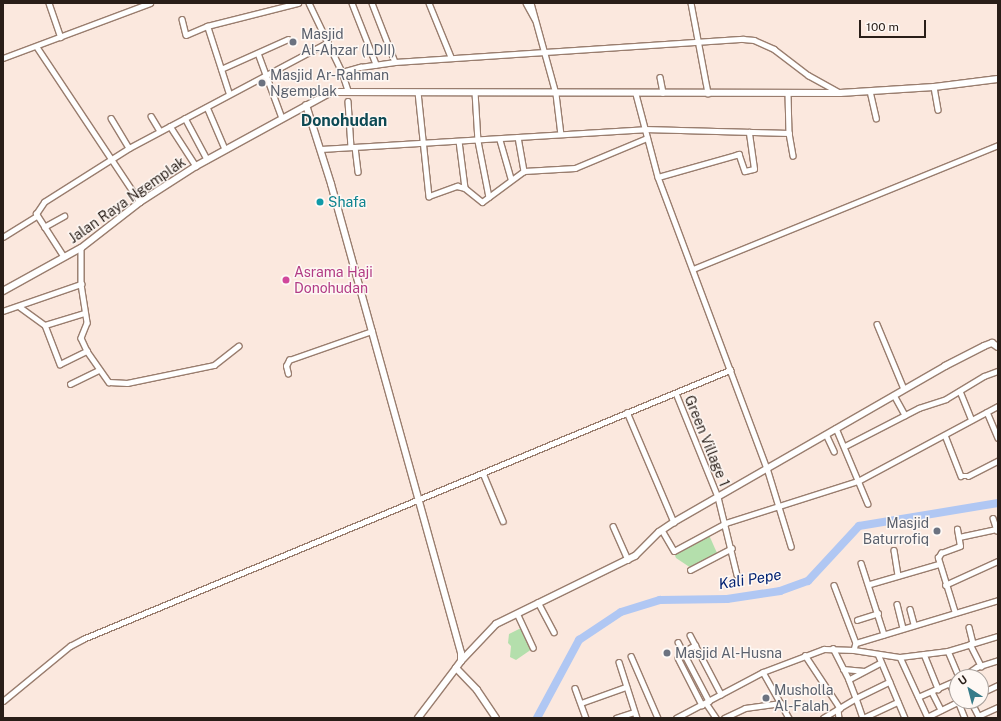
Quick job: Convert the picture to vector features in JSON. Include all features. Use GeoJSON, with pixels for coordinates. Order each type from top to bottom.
{"type":"FeatureCollection","features":[{"type":"Feature","properties":{"kind":"main road","name":"Jalan Raya Ngemplak"},"geometry":{"type":"LineString","coordinates":[[3,291],[63,256],[81,248],[140,202],[196,166],[331,92],[475,92],[556,94],[840,93],[934,87],[998,79]]}},
{"type":"Feature","properties":{"kind":"main road"},"geometry":{"type":"LineString","coordinates":[[306,105],[321,149],[372,331],[452,618],[461,661]]}},
{"type":"Feature","properties":{"kind":"main road"},"geometry":{"type":"LineString","coordinates":[[418,718],[461,661],[492,627],[538,602],[628,560],[662,530],[674,522],[904,389],[984,346],[997,345]]}},
{"type":"Feature","properties":{"kind":"main road"},"geometry":{"type":"LineString","coordinates":[[456,668],[477,690],[496,718]]}},
{"type":"Feature","properties":{"kind":"street"},"geometry":{"type":"LineString","coordinates":[[48,3],[61,37]]}},
{"type":"Feature","properties":{"kind":"street"},"geometry":{"type":"LineString","coordinates":[[3,58],[36,47],[150,3]]}},
{"type":"Feature","properties":{"kind":"street"},"geometry":{"type":"LineString","coordinates":[[182,19],[186,34],[207,26],[278,10],[298,3]]}},
{"type":"Feature","properties":{"kind":"street"},"geometry":{"type":"LineString","coordinates":[[309,3],[342,72],[348,91]]}},
{"type":"Feature","properties":{"kind":"street"},"geometry":{"type":"LineString","coordinates":[[352,3],[376,64]]}},
{"type":"Feature","properties":{"kind":"street"},"geometry":{"type":"LineString","coordinates":[[372,3],[395,62]]}},
{"type":"Feature","properties":{"kind":"street"},"geometry":{"type":"LineString","coordinates":[[429,3],[451,57]]}},
{"type":"Feature","properties":{"kind":"street"},"geometry":{"type":"LineString","coordinates":[[526,3],[536,20]]}},
{"type":"Feature","properties":{"kind":"street"},"geometry":{"type":"LineString","coordinates":[[531,3],[546,53],[556,94],[561,133]]}},
{"type":"Feature","properties":{"kind":"street"},"geometry":{"type":"LineString","coordinates":[[691,3],[708,93]]}},
{"type":"Feature","properties":{"kind":"street"},"geometry":{"type":"LineString","coordinates":[[207,26],[229,94]]}},
{"type":"Feature","properties":{"kind":"street"},"geometry":{"type":"LineString","coordinates":[[221,69],[288,39]]}},
{"type":"Feature","properties":{"kind":"street"},"geometry":{"type":"LineString","coordinates":[[342,72],[376,64],[451,57],[546,53],[698,41],[754,40],[774,49],[808,75],[840,93]]}},
{"type":"Feature","properties":{"kind":"street"},"geometry":{"type":"LineString","coordinates":[[63,256],[37,216],[37,210],[44,202],[110,158],[207,107],[265,74],[328,42]]}},
{"type":"Feature","properties":{"kind":"street"},"geometry":{"type":"LineString","coordinates":[[36,47],[140,202]]}},
{"type":"Feature","properties":{"kind":"street"},"geometry":{"type":"LineString","coordinates":[[258,53],[282,118]]}},
{"type":"Feature","properties":{"kind":"street"},"geometry":{"type":"LineString","coordinates":[[660,76],[663,93]]}},
{"type":"Feature","properties":{"kind":"street"},"geometry":{"type":"LineString","coordinates":[[934,87],[938,110]]}},
{"type":"Feature","properties":{"kind":"street"},"geometry":{"type":"LineString","coordinates":[[870,91],[876,118]]}},
{"type":"Feature","properties":{"kind":"street"},"geometry":{"type":"LineString","coordinates":[[418,92],[429,196],[451,187],[465,188],[480,202],[489,197],[511,178],[524,171],[574,168],[647,138]]}},
{"type":"Feature","properties":{"kind":"street"},"geometry":{"type":"LineString","coordinates":[[475,92],[478,141],[489,197]]}},
{"type":"Feature","properties":{"kind":"street"},"geometry":{"type":"LineString","coordinates":[[788,93],[789,133],[793,156]]}},
{"type":"Feature","properties":{"kind":"street"},"geometry":{"type":"LineString","coordinates":[[636,94],[644,130],[658,177],[767,468],[791,546]]}},
{"type":"Feature","properties":{"kind":"street"},"geometry":{"type":"LineString","coordinates":[[348,101],[353,147],[358,172]]}},
{"type":"Feature","properties":{"kind":"street"},"geometry":{"type":"LineString","coordinates":[[207,107],[225,149]]}},
{"type":"Feature","properties":{"kind":"street"},"geometry":{"type":"LineString","coordinates":[[151,116],[160,131]]}},
{"type":"Feature","properties":{"kind":"street"},"geometry":{"type":"LineString","coordinates":[[111,118],[129,148]]}},
{"type":"Feature","properties":{"kind":"street"},"geometry":{"type":"LineString","coordinates":[[185,118],[207,160]]}},
{"type":"Feature","properties":{"kind":"street"},"geometry":{"type":"LineString","coordinates":[[170,126],[196,166]]}},
{"type":"Feature","properties":{"kind":"street"},"geometry":{"type":"LineString","coordinates":[[321,149],[500,140],[561,133],[644,130],[789,133]]}},
{"type":"Feature","properties":{"kind":"street"},"geometry":{"type":"LineString","coordinates":[[658,177],[736,154],[739,154],[745,171],[754,169],[749,132]]}},
{"type":"Feature","properties":{"kind":"street"},"geometry":{"type":"LineString","coordinates":[[518,137],[524,171]]}},
{"type":"Feature","properties":{"kind":"street"},"geometry":{"type":"LineString","coordinates":[[500,140],[511,178]]}},
{"type":"Feature","properties":{"kind":"street"},"geometry":{"type":"LineString","coordinates":[[459,141],[465,188]]}},
{"type":"Feature","properties":{"kind":"street"},"geometry":{"type":"LineString","coordinates":[[693,269],[998,145]]}},
{"type":"Feature","properties":{"kind":"street"},"geometry":{"type":"LineString","coordinates":[[3,237],[37,216]]}},
{"type":"Feature","properties":{"kind":"street"},"geometry":{"type":"LineString","coordinates":[[44,227],[64,216]]}},
{"type":"Feature","properties":{"kind":"street"},"geometry":{"type":"LineString","coordinates":[[81,248],[81,284],[84,313],[87,323],[82,338],[87,350],[99,370],[112,384],[145,380],[214,365],[238,346]]}},
{"type":"Feature","properties":{"kind":"street"},"geometry":{"type":"LineString","coordinates":[[3,311],[20,307],[81,284]]}},
{"type":"Feature","properties":{"kind":"street"},"geometry":{"type":"LineString","coordinates":[[20,307],[45,325],[60,364],[87,350]]}},
{"type":"Feature","properties":{"kind":"street"},"geometry":{"type":"LineString","coordinates":[[45,325],[84,313]]}},
{"type":"Feature","properties":{"kind":"street"},"geometry":{"type":"LineString","coordinates":[[876,324],[904,389]]}},
{"type":"Feature","properties":{"kind":"street"},"geometry":{"type":"LineString","coordinates":[[288,374],[286,366],[289,360],[372,331]]}},
{"type":"Feature","properties":{"kind":"street"},"geometry":{"type":"LineString","coordinates":[[70,384],[99,370]]}},
{"type":"Feature","properties":{"kind":"street"},"geometry":{"type":"LineString","coordinates":[[3,701],[70,646],[83,639],[418,498],[483,473],[730,370]]}},
{"type":"Feature","properties":{"kind":"street"},"geometry":{"type":"LineString","coordinates":[[845,446],[905,415],[960,391],[984,376],[998,371]]}},
{"type":"Feature","properties":{"kind":"street"},"geometry":{"type":"LineString","coordinates":[[960,391],[972,420]]}},
{"type":"Feature","properties":{"kind":"street","name":"Green Village 1"},"geometry":{"type":"LineString","coordinates":[[676,393],[718,497],[726,523],[737,575]]}},
{"type":"Feature","properties":{"kind":"street"},"geometry":{"type":"LineString","coordinates":[[894,395],[905,415]]}},
{"type":"Feature","properties":{"kind":"street"},"geometry":{"type":"LineString","coordinates":[[662,530],[674,551],[726,523],[858,481],[998,406]]}},
{"type":"Feature","properties":{"kind":"street"},"geometry":{"type":"LineString","coordinates":[[627,412],[674,522]]}},
{"type":"Feature","properties":{"kind":"street"},"geometry":{"type":"LineString","coordinates":[[987,412],[998,438]]}},
{"type":"Feature","properties":{"kind":"street"},"geometry":{"type":"LineString","coordinates":[[836,428],[845,446],[868,504]]}},
{"type":"Feature","properties":{"kind":"street"},"geometry":{"type":"LineString","coordinates":[[826,434],[834,450]]}},
{"type":"Feature","properties":{"kind":"street"},"geometry":{"type":"LineString","coordinates":[[945,434],[961,476],[968,476],[998,461]]}},
{"type":"Feature","properties":{"kind":"street"},"geometry":{"type":"LineString","coordinates":[[483,473],[503,521]]}},
{"type":"Feature","properties":{"kind":"street"},"geometry":{"type":"LineString","coordinates":[[959,537],[998,530],[994,518]]}},
{"type":"Feature","properties":{"kind":"street"},"geometry":{"type":"LineString","coordinates":[[614,526],[628,560]]}},
{"type":"Feature","properties":{"kind":"street"},"geometry":{"type":"LineString","coordinates":[[955,613],[939,564],[939,555],[958,547],[959,537],[957,529]]}},
{"type":"Feature","properties":{"kind":"street"},"geometry":{"type":"LineString","coordinates":[[690,570],[732,548]]}},
{"type":"Feature","properties":{"kind":"street"},"geometry":{"type":"LineString","coordinates":[[894,550],[898,576]]}},
{"type":"Feature","properties":{"kind":"street"},"geometry":{"type":"LineString","coordinates":[[945,585],[998,561]]}},
{"type":"Feature","properties":{"kind":"street"},"geometry":{"type":"LineString","coordinates":[[861,563],[870,584],[884,634]]}},
{"type":"Feature","properties":{"kind":"street"},"geometry":{"type":"LineString","coordinates":[[870,584],[939,564]]}},
{"type":"Feature","properties":{"kind":"street"},"geometry":{"type":"LineString","coordinates":[[834,585],[856,643],[854,650]]}},
{"type":"Feature","properties":{"kind":"street"},"geometry":{"type":"LineString","coordinates":[[856,643],[914,624],[998,600]]}},
{"type":"Feature","properties":{"kind":"street"},"geometry":{"type":"LineString","coordinates":[[538,602],[554,632]]}},
{"type":"Feature","properties":{"kind":"street"},"geometry":{"type":"LineString","coordinates":[[897,604],[903,628]]}},
{"type":"Feature","properties":{"kind":"street"},"geometry":{"type":"LineString","coordinates":[[910,610],[914,624]]}},
{"type":"Feature","properties":{"kind":"street"},"geometry":{"type":"LineString","coordinates":[[517,613],[533,648]]}},
{"type":"Feature","properties":{"kind":"street"},"geometry":{"type":"LineString","coordinates":[[857,620],[878,613]]}},
{"type":"Feature","properties":{"kind":"street"},"geometry":{"type":"LineString","coordinates":[[969,627],[971,644],[981,666]]}},
{"type":"Feature","properties":{"kind":"street"},"geometry":{"type":"LineString","coordinates":[[690,635],[721,694]]}},
{"type":"Feature","properties":{"kind":"street"},"geometry":{"type":"LineString","coordinates":[[676,718],[763,672],[805,656],[833,648],[900,657],[948,652],[998,636]]}},
{"type":"Feature","properties":{"kind":"street"},"geometry":{"type":"LineString","coordinates":[[678,642],[706,703]]}},
{"type":"Feature","properties":{"kind":"street"},"geometry":{"type":"LineString","coordinates":[[683,652],[696,646]]}},
{"type":"Feature","properties":{"kind":"street"},"geometry":{"type":"LineString","coordinates":[[833,648],[849,680],[863,718],[898,702]]}},
{"type":"Feature","properties":{"kind":"street"},"geometry":{"type":"LineString","coordinates":[[948,652],[956,669]]}},
{"type":"Feature","properties":{"kind":"street"},"geometry":{"type":"LineString","coordinates":[[878,654],[905,718]]}},
{"type":"Feature","properties":{"kind":"street"},"geometry":{"type":"LineString","coordinates":[[924,654],[938,689]]}},
{"type":"Feature","properties":{"kind":"street"},"geometry":{"type":"LineString","coordinates":[[631,656],[658,718]]}},
{"type":"Feature","properties":{"kind":"street"},"geometry":{"type":"LineString","coordinates":[[805,656],[839,709],[839,718]]}},
{"type":"Feature","properties":{"kind":"street"},"geometry":{"type":"LineString","coordinates":[[900,657],[927,717],[949,706]]}},
{"type":"Feature","properties":{"kind":"street"},"geometry":{"type":"LineString","coordinates":[[678,658],[716,718]]}},
{"type":"Feature","properties":{"kind":"street"},"geometry":{"type":"LineString","coordinates":[[975,669],[998,661]]}},
{"type":"Feature","properties":{"kind":"street"},"geometry":{"type":"LineString","coordinates":[[619,662],[637,718]]}},
{"type":"Feature","properties":{"kind":"street"},"geometry":{"type":"LineString","coordinates":[[849,680],[881,663]]}},
{"type":"Feature","properties":{"kind":"street"},"geometry":{"type":"LineString","coordinates":[[843,669],[864,671]]}},
{"type":"Feature","properties":{"kind":"street"},"geometry":{"type":"LineString","coordinates":[[763,672],[788,718]]}},
{"type":"Feature","properties":{"kind":"street"},"geometry":{"type":"LineString","coordinates":[[823,718],[856,698],[889,682]]}},
{"type":"Feature","properties":{"kind":"street"},"geometry":{"type":"LineString","coordinates":[[918,698],[949,684]]}},
{"type":"Feature","properties":{"kind":"street"},"geometry":{"type":"LineString","coordinates":[[580,703],[626,687]]}},
{"type":"Feature","properties":{"kind":"street"},"geometry":{"type":"LineString","coordinates":[[575,688],[586,718]]}},
{"type":"Feature","properties":{"kind":"street"},"geometry":{"type":"LineString","coordinates":[[932,692],[941,710]]}},
{"type":"Feature","properties":{"kind":"street"},"geometry":{"type":"LineString","coordinates":[[724,718],[745,708],[781,703]]}},
{"type":"Feature","properties":{"kind":"street"},"geometry":{"type":"LineString","coordinates":[[979,717],[998,707]]}},
{"type":"Feature","properties":{"kind":"street"},"geometry":{"type":"LineString","coordinates":[[616,718],[634,712]]}},
{"type":"Feature","properties":{"kind":"green space"},"geometry":{"type":"Polygon","coordinates":[[[709,535],[717,553],[691,568],[676,558],[674,553],[709,535]]]}},
{"type":"Feature","properties":{"kind":"green space"},"geometry":{"type":"Polygon","coordinates":[[[521,628],[532,649],[516,660],[510,657],[511,646],[508,643],[509,634],[521,628]]]}},
{"type":"Feature","properties":{"kind":"waterway","name":"Kali Pepe"},"geometry":{"type":"LineString","coordinates":[[537,718],[579,640],[621,612],[660,600],[727,599],[780,591],[808,581],[859,526],[998,503]]}},
{"type":"Feature","properties":{"kind":"place","name":"Masjid Al-Ahzar (LDII)"},"geometry":{"type":"Point","coordinates":[293,42]}},
{"type":"Feature","properties":{"kind":"place","name":"Masjid Ar-Rahman Ngemplak"},"geometry":{"type":"Point","coordinates":[262,83]}},
{"type":"Feature","properties":{"kind":"place","name":"Shafa"},"geometry":{"type":"Point","coordinates":[320,202]}},
{"type":"Feature","properties":{"kind":"place","name":"Asrama Haji Donohudan"},"geometry":{"type":"Point","coordinates":[286,280]}},
{"type":"Feature","properties":{"kind":"place","name":"Masjid Baturrofiq"},"geometry":{"type":"Point","coordinates":[937,531]}},
{"type":"Feature","properties":{"kind":"place","name":"Masjid Al-Husna"},"geometry":{"type":"Point","coordinates":[667,653]}},
{"type":"Feature","properties":{"kind":"place","name":"Musholla Al-Falah"},"geometry":{"type":"Point","coordinates":[766,698]}},
{"type":"Feature","properties":{"kind":"district","name":"Donohudan"},"geometry":{"type":"Point","coordinates":[344,121]}}]}
